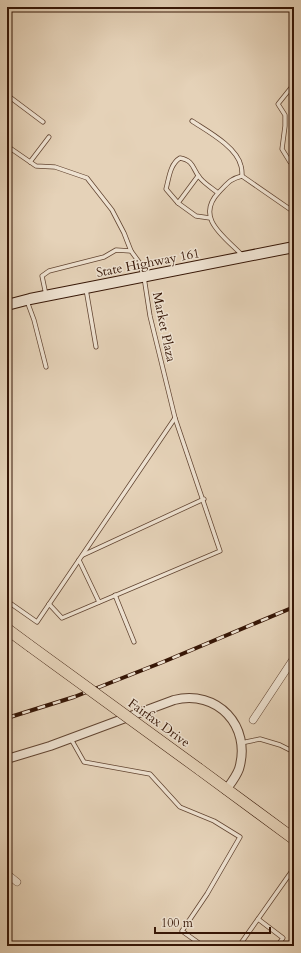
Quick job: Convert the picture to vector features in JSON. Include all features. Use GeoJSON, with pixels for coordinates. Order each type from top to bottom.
{"type":"FeatureCollection","features":[{"type":"Feature","properties":{"kind":"main road","name":"State Highway 161"},"geometry":{"type":"LineString","coordinates":[[7,306],[27,300],[294,247]]}},
{"type":"Feature","properties":{"kind":"main road","name":"Fairfax Drive"},"geometry":{"type":"LineString","coordinates":[[7,629],[294,839]]}},
{"type":"Feature","properties":{"kind":"street"},"geometry":{"type":"LineString","coordinates":[[254,720],[294,658]]}},
{"type":"Feature","properties":{"kind":"street"},"geometry":{"type":"LineString","coordinates":[[7,759],[50,746],[174,700],[194,698],[214,704],[228,715],[237,728],[241,743],[239,768],[226,790]]}},
{"type":"Feature","properties":{"kind":"street"},"geometry":{"type":"LineString","coordinates":[[7,874],[17,882]]}},
{"type":"Feature","properties":{"kind":"lane"},"geometry":{"type":"LineString","coordinates":[[289,7],[294,11]]}},
{"type":"Feature","properties":{"kind":"lane"},"geometry":{"type":"LineString","coordinates":[[294,84],[278,104],[285,115],[286,126],[282,149],[290,162],[294,165]]}},
{"type":"Feature","properties":{"kind":"lane"},"geometry":{"type":"LineString","coordinates":[[7,95],[43,122]]}},
{"type":"Feature","properties":{"kind":"lane"},"geometry":{"type":"LineString","coordinates":[[192,121],[235,154],[241,166],[242,176]]}},
{"type":"Feature","properties":{"kind":"lane"},"geometry":{"type":"LineString","coordinates":[[7,146],[30,162],[49,137]]}},
{"type":"Feature","properties":{"kind":"lane"},"geometry":{"type":"LineString","coordinates":[[210,218],[196,216],[178,203],[166,189],[170,171],[177,160],[180,158],[186,159],[193,164],[198,176],[218,193]]}},
{"type":"Feature","properties":{"kind":"lane","name":"Market Plaza"},"geometry":{"type":"LineString","coordinates":[[30,162],[36,166],[55,167],[87,178],[112,210],[124,233],[131,251],[139,262],[144,277],[150,316],[165,382],[175,418],[204,499],[220,550],[115,595]]}},
{"type":"Feature","properties":{"kind":"lane"},"geometry":{"type":"LineString","coordinates":[[178,203],[198,176]]}},
{"type":"Feature","properties":{"kind":"lane"},"geometry":{"type":"LineString","coordinates":[[244,257],[217,231],[210,218],[210,208],[218,193],[232,178],[242,176],[294,212]]}},
{"type":"Feature","properties":{"kind":"lane"},"geometry":{"type":"LineString","coordinates":[[47,296],[42,276],[49,271],[104,257],[116,250],[131,251]]}},
{"type":"Feature","properties":{"kind":"lane"},"geometry":{"type":"LineString","coordinates":[[86,288],[96,347]]}},
{"type":"Feature","properties":{"kind":"lane"},"geometry":{"type":"LineString","coordinates":[[27,300],[34,320],[46,367]]}},
{"type":"Feature","properties":{"kind":"lane"},"geometry":{"type":"LineString","coordinates":[[7,601],[37,622],[175,418]]}},
{"type":"Feature","properties":{"kind":"lane"},"geometry":{"type":"LineString","coordinates":[[83,555],[204,499]]}},
{"type":"Feature","properties":{"kind":"lane"},"geometry":{"type":"LineString","coordinates":[[79,560],[99,602]]}},
{"type":"Feature","properties":{"kind":"lane"},"geometry":{"type":"LineString","coordinates":[[49,604],[62,618],[115,595],[134,642]]}},
{"type":"Feature","properties":{"kind":"lane"},"geometry":{"type":"LineString","coordinates":[[70,738],[84,762],[150,774],[180,807],[214,821],[240,837],[207,894],[182,932],[203,946]]}},
{"type":"Feature","properties":{"kind":"lane"},"geometry":{"type":"LineString","coordinates":[[241,743],[260,739],[280,745],[294,752]]}},
{"type":"Feature","properties":{"kind":"lane"},"geometry":{"type":"LineString","coordinates":[[238,946],[294,868]]}},
{"type":"Feature","properties":{"kind":"lane"},"geometry":{"type":"LineString","coordinates":[[258,919],[283,938],[277,946]]}},
{"type":"Feature","properties":{"kind":"railway"},"geometry":{"type":"LineString","coordinates":[[7,718],[74,697],[163,662],[294,607]]}}]}
